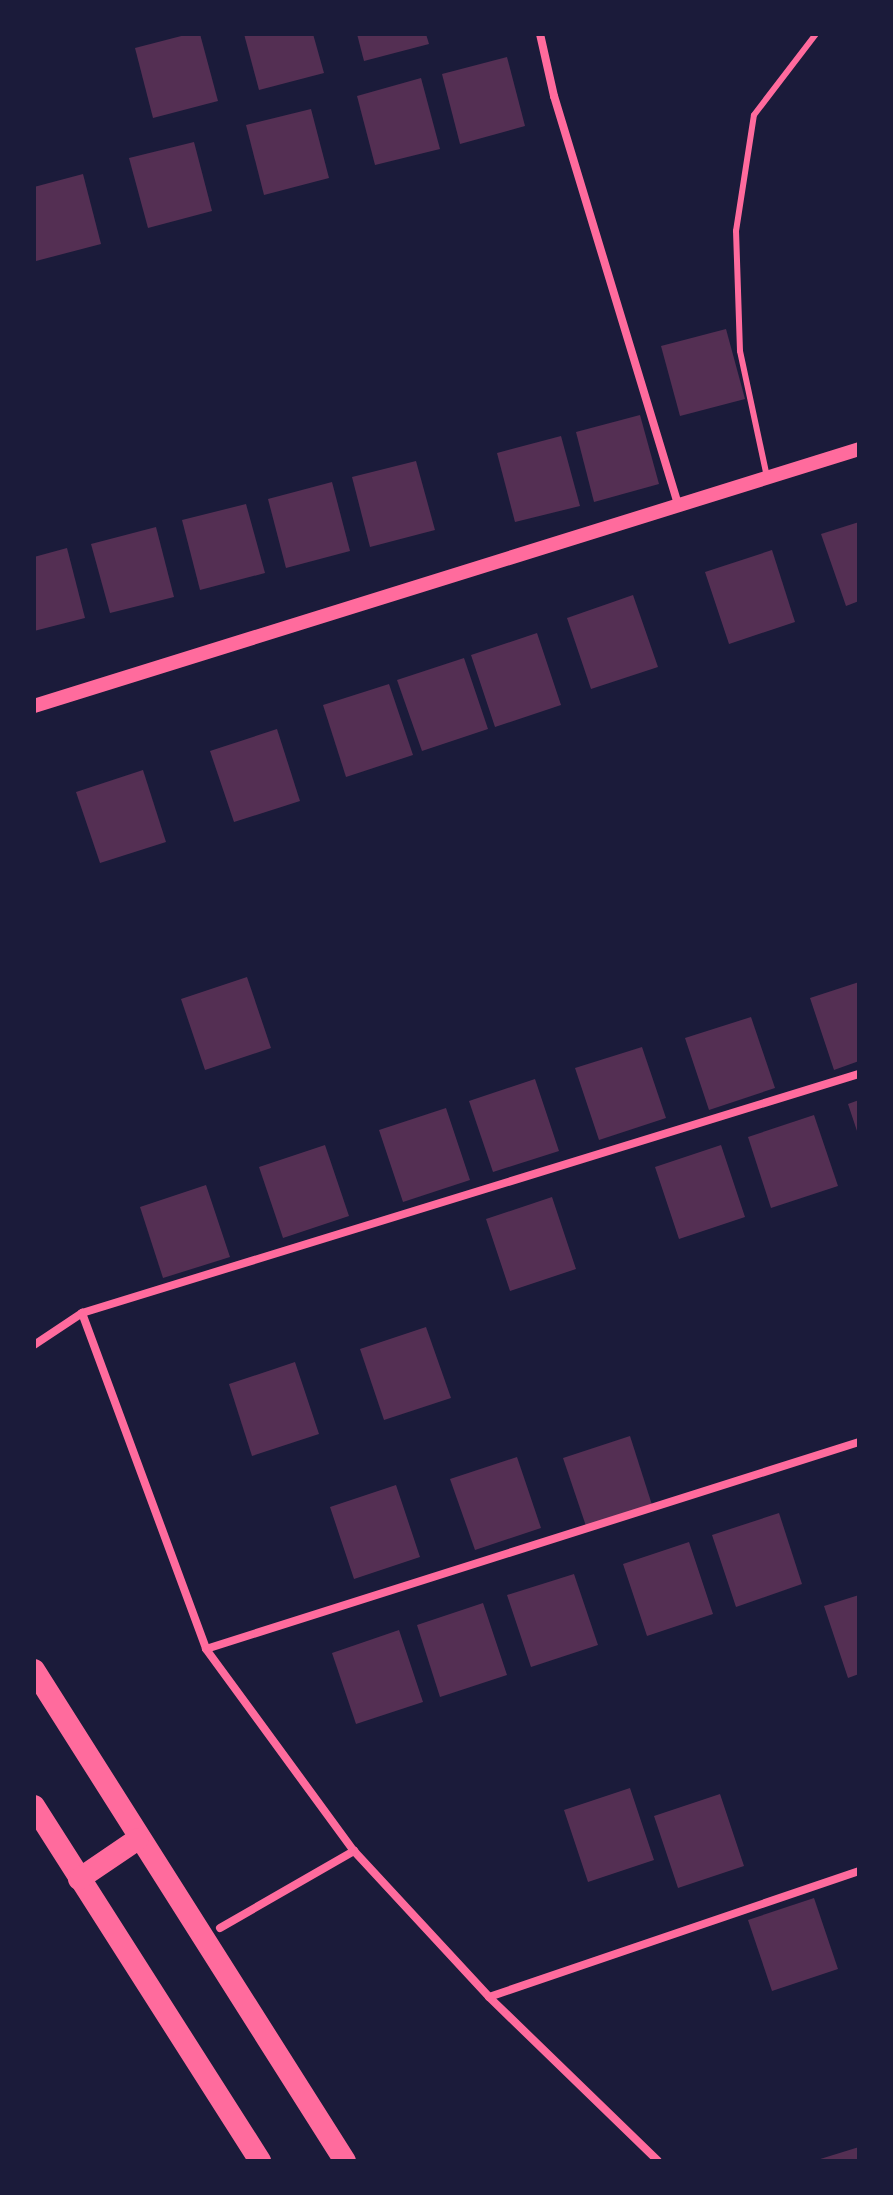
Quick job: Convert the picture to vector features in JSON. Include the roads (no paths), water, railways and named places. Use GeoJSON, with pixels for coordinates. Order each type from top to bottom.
{"type":"FeatureCollection","features":[{"type":"Feature","properties":{"kind":"highway"},"geometry":{"type":"LineString","coordinates":[[34,1670],[138,1839],[345,2161]]}},
{"type":"Feature","properties":{"kind":"highway"},"geometry":{"type":"LineString","coordinates":[[34,1806],[260,2161]]}},
{"type":"Feature","properties":{"kind":"highway"},"geometry":{"type":"LineString","coordinates":[[79,1879],[138,1839]]}},
{"type":"Feature","properties":{"kind":"street"},"geometry":{"type":"LineString","coordinates":[[540,34],[678,504]]}},
{"type":"Feature","properties":{"kind":"street"},"geometry":{"type":"LineString","coordinates":[[34,706],[859,449]]}},
{"type":"Feature","properties":{"kind":"street"},"geometry":{"type":"LineString","coordinates":[[34,1345],[82,1313],[859,1074]]}},
{"type":"Feature","properties":{"kind":"street"},"geometry":{"type":"LineString","coordinates":[[82,1313],[206,1649],[354,1851],[489,1997],[658,2161]]}},
{"type":"Feature","properties":{"kind":"street"},"geometry":{"type":"LineString","coordinates":[[206,1649],[859,1442]]}},
{"type":"Feature","properties":{"kind":"street"},"geometry":{"type":"LineString","coordinates":[[220,1928],[354,1851]]}},
{"type":"Feature","properties":{"kind":"street"},"geometry":{"type":"LineString","coordinates":[[489,1997],[859,1871]]}},
{"type":"Feature","properties":{"kind":"lane"},"geometry":{"type":"LineString","coordinates":[[767,477],[740,351],[736,231],[754,115],[816,34]]}}]}
